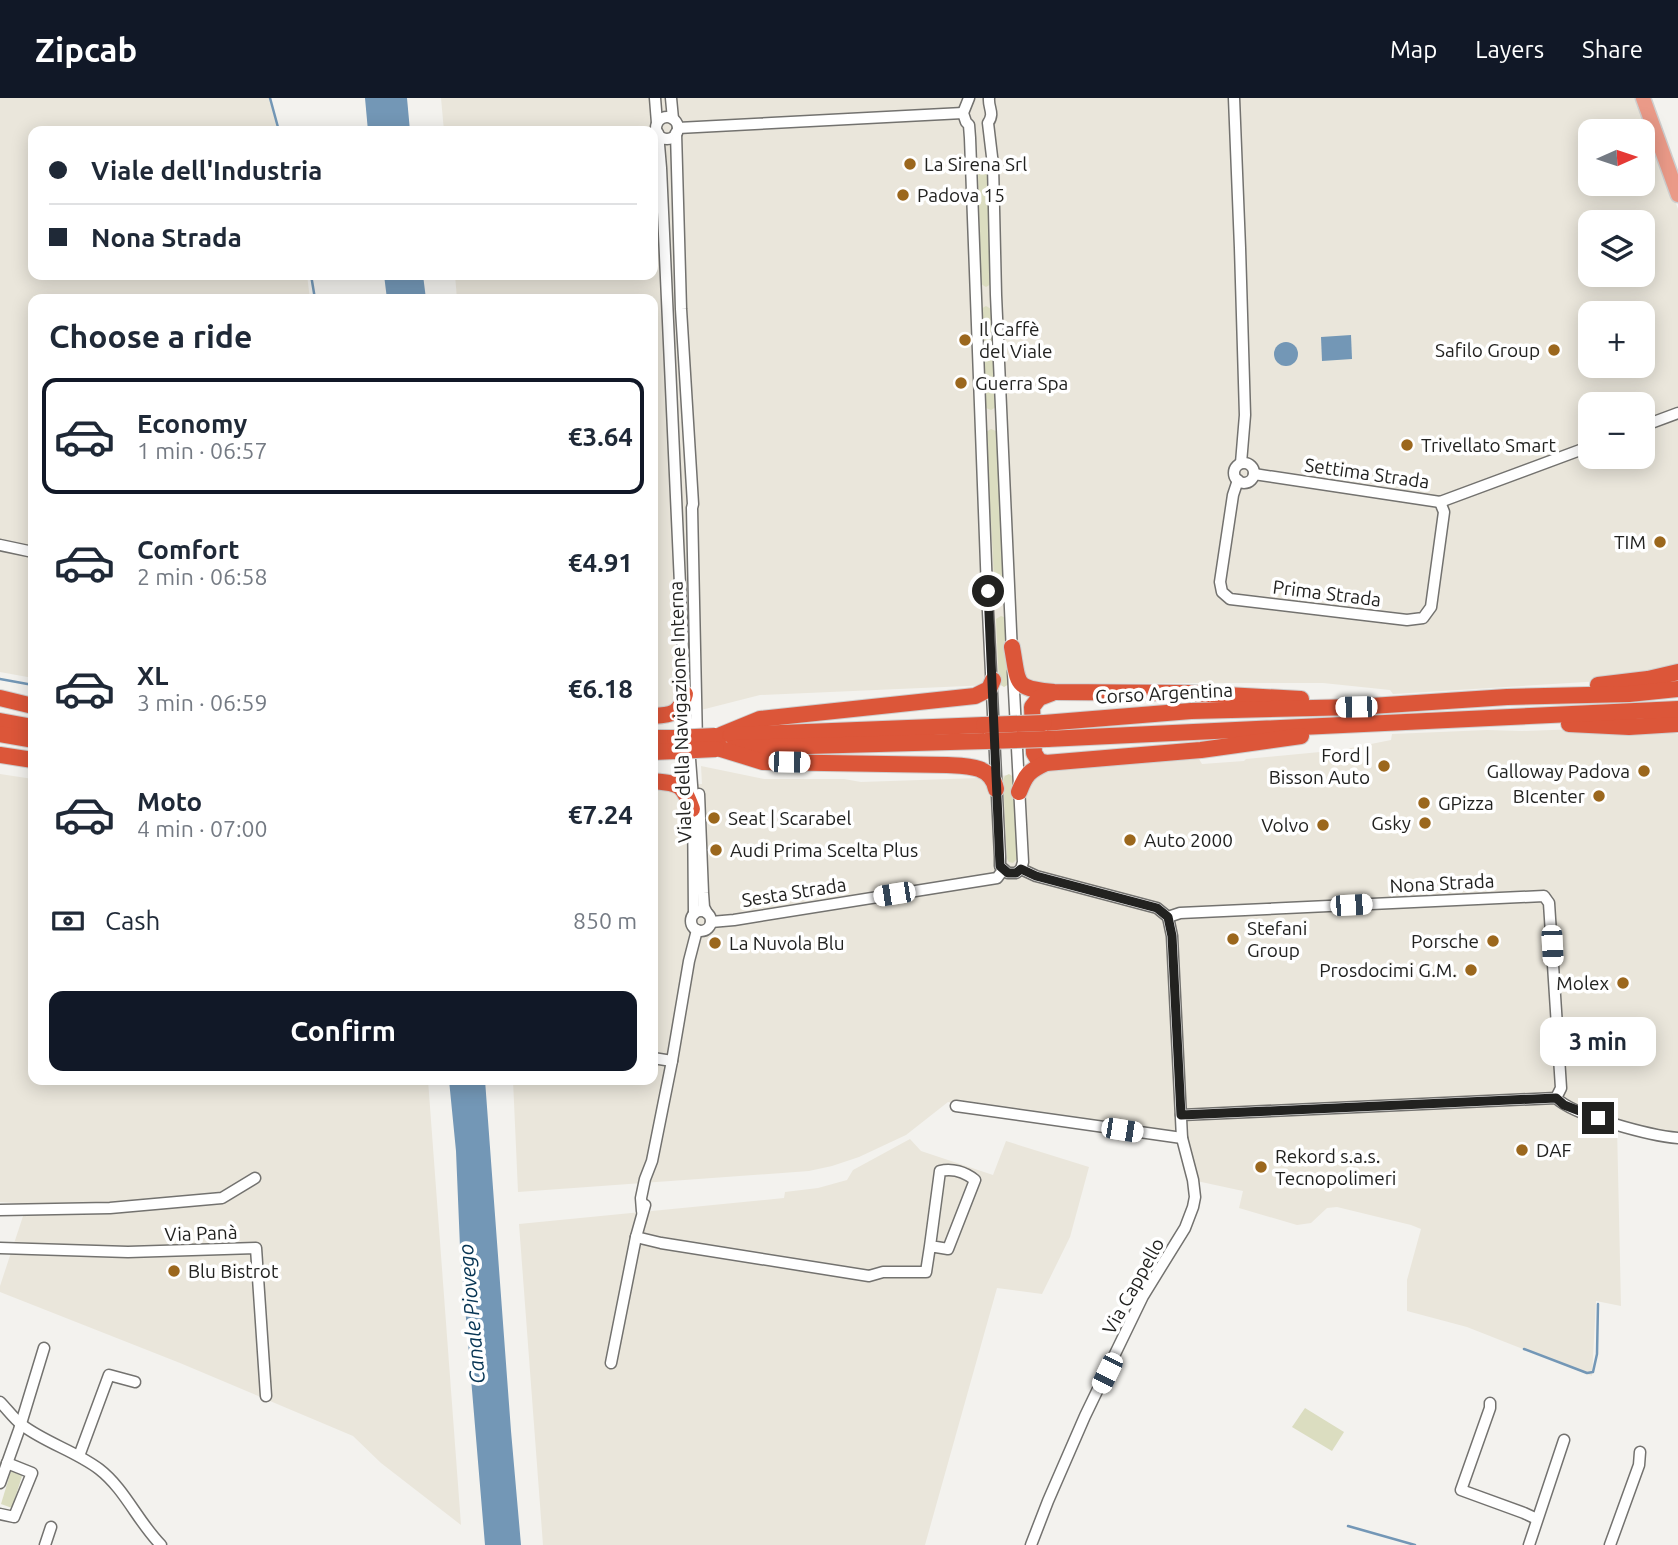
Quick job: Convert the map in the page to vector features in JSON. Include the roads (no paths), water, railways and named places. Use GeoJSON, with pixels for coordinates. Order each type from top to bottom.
{"type":"FeatureCollection","features":[{"type":"Feature","properties":{"kind":"highway"},"geometry":{"type":"LineString","coordinates":[[1012,647],[1016,673],[1025,688],[1054,692],[1191,693],[1415,702]]}},
{"type":"Feature","properties":{"kind":"highway"},"geometry":{"type":"LineString","coordinates":[[1507,697],[1561,687],[1618,684],[1678,672]]}},
{"type":"Feature","properties":{"kind":"highway"},"geometry":{"type":"LineString","coordinates":[[718,742],[760,719],[975,696],[989,689],[993,680]]}},
{"type":"Feature","properties":{"kind":"highway","name":"Corso Argentina"},"geometry":{"type":"LineString","coordinates":[[1045,731],[1191,711],[1356,707],[1671,690]]}},
{"type":"Feature","properties":{"kind":"highway"},"geometry":{"type":"LineString","coordinates":[[1046,763],[1040,761],[1034,753],[1032,707],[1039,698],[1054,692]]}},
{"type":"Feature","properties":{"kind":"highway"},"geometry":{"type":"LineString","coordinates":[[658,716],[676,712],[685,694]]}},
{"type":"Feature","properties":{"kind":"highway"},"geometry":{"type":"LineString","coordinates":[[0,698],[28,705]]}},
{"type":"Feature","properties":{"kind":"highway","name":"Corso Argentina"},"geometry":{"type":"LineString","coordinates":[[658,750],[676,744],[718,742],[1508,718],[1671,709]]}},
{"type":"Feature","properties":{"kind":"highway"},"geometry":{"type":"LineString","coordinates":[[1508,718],[1544,725],[1629,727],[1678,724]]}},
{"type":"Feature","properties":{"kind":"highway"},"geometry":{"type":"LineString","coordinates":[[0,721],[28,726]]}},
{"type":"Feature","properties":{"kind":"highway"},"geometry":{"type":"LineString","coordinates":[[1020,792],[1029,772],[1046,763],[1201,750],[1415,721]]}},
{"type":"Feature","properties":{"kind":"highway"},"geometry":{"type":"LineString","coordinates":[[0,734],[28,739]]}},
{"type":"Feature","properties":{"kind":"highway","name":"Corso Argentina"},"geometry":{"type":"LineString","coordinates":[[658,739],[676,744]]}},
{"type":"Feature","properties":{"kind":"highway"},"geometry":{"type":"LineString","coordinates":[[718,742],[763,762],[977,767],[990,775],[995,781],[996,789]]}},
{"type":"Feature","properties":{"kind":"highway"},"geometry":{"type":"LineString","coordinates":[[0,755],[28,759]]}},
{"type":"Feature","properties":{"kind":"highway"},"geometry":{"type":"LineString","coordinates":[[658,781],[674,783],[685,790],[692,809]]}},
{"type":"Feature","properties":{"kind":"main road"},"geometry":{"type":"LineString","coordinates":[[1643,98],[1678,195]]}},
{"type":"Feature","properties":{"kind":"street","name":"Viale della Navigazione Interna"},"geometry":{"type":"LineString","coordinates":[[654,98],[657,126]]}},
{"type":"Feature","properties":{"kind":"street","name":"Viale della Navigazione Interna"},"geometry":{"type":"LineString","coordinates":[[671,98],[676,127],[681,309],[692,490],[703,893],[704,907],[709,918]]}},
{"type":"Feature","properties":{"kind":"street","name":"Prima Strada"},"geometry":{"type":"LineString","coordinates":[[1234,98],[1245,415],[1241,464],[1234,471],[1238,481],[1233,495],[1220,582],[1222,592],[1230,599],[1407,620],[1423,618],[1431,607],[1444,512],[1440,502]]}},
{"type":"Feature","properties":{"kind":"street"},"geometry":{"type":"LineString","coordinates":[[968,100],[989,101],[992,116],[988,123],[979,128],[969,125],[963,118],[968,100]]}},
{"type":"Feature","properties":{"kind":"street"},"geometry":{"type":"LineString","coordinates":[[658,127],[664,118],[676,127],[963,113]]}},
{"type":"Feature","properties":{"kind":"street"},"geometry":{"type":"LineString","coordinates":[[957,1106],[1182,1138],[1172,936],[1168,917],[1157,908],[1036,876],[1021,869],[1023,862],[1001,417],[993,164],[988,123]]}},
{"type":"Feature","properties":{"kind":"street"},"geometry":{"type":"LineString","coordinates":[[969,125],[996,789],[1000,866],[1003,870]]}},
{"type":"Feature","properties":{"kind":"street"},"geometry":{"type":"LineString","coordinates":[[658,130],[661,137],[668,139],[676,127]]}},
{"type":"Feature","properties":{"kind":"street","name":"Viale della Navigazione Interna"},"geometry":{"type":"LineString","coordinates":[[611,1363],[636,1237],[648,1198],[652,1161],[697,930],[692,922],[693,798],[685,694],[658,138]]}},
{"type":"Feature","properties":{"kind":"street"},"geometry":{"type":"LineString","coordinates":[[975,296],[996,295]]}},
{"type":"Feature","properties":{"kind":"street"},"geometry":{"type":"LineString","coordinates":[[667,310],[681,309]]}},
{"type":"Feature","properties":{"kind":"street"},"geometry":{"type":"LineString","coordinates":[[1655,422],[1678,413]]}},
{"type":"Feature","properties":{"kind":"street"},"geometry":{"type":"LineString","coordinates":[[981,418],[1001,417]]}},
{"type":"Feature","properties":{"kind":"street","name":"Settima Strada"},"geometry":{"type":"LineString","coordinates":[[1254,474],[1440,502],[1578,451]]}},
{"type":"Feature","properties":{"kind":"street"},"geometry":{"type":"LineString","coordinates":[[1238,481],[1248,482],[1254,474],[1250,465],[1241,464]]}},
{"type":"Feature","properties":{"kind":"street"},"geometry":{"type":"LineString","coordinates":[[674,475],[680,483],[686,483],[690,469]]}},
{"type":"Feature","properties":{"kind":"street"},"geometry":{"type":"LineString","coordinates":[[676,496],[688,499],[692,508]]}},
{"type":"Feature","properties":{"kind":"street"},"geometry":{"type":"LineString","coordinates":[[0,545],[28,551]]}},
{"type":"Feature","properties":{"kind":"street","name":"Sesta Strada"},"geometry":{"type":"LineString","coordinates":[[709,918],[734,920],[997,878],[1003,870],[1016,873],[1021,869]]}},
{"type":"Feature","properties":{"kind":"street","name":"Nona Strada"},"geometry":{"type":"LineString","coordinates":[[1168,917],[1180,913],[1544,896],[1549,902],[1561,1088],[1556,1098]]}},
{"type":"Feature","properties":{"kind":"street"},"geometry":{"type":"LineString","coordinates":[[694,914],[701,911],[709,918],[707,929],[697,930]]}},
{"type":"Feature","properties":{"kind":"street"},"geometry":{"type":"LineString","coordinates":[[658,1059],[672,1061]]}},
{"type":"Feature","properties":{"kind":"street"},"geometry":{"type":"LineString","coordinates":[[1181,1115],[1556,1098],[1564,1105],[1618,1125],[1678,1138]]}},
{"type":"Feature","properties":{"kind":"street","name":"Via Cappello"},"geometry":{"type":"LineString","coordinates":[[1031,1545],[1085,1416],[1143,1296],[1192,1214],[1195,1197],[1193,1180],[1182,1138]]}},
{"type":"Feature","properties":{"kind":"street"},"geometry":{"type":"LineString","coordinates":[[636,1237],[869,1276],[883,1272],[926,1272],[940,1171],[949,1169],[969,1176],[975,1180],[948,1248],[930,1246]]}},
{"type":"Feature","properties":{"kind":"street","name":"Via Panà"},"geometry":{"type":"LineString","coordinates":[[1,1210],[110,1208],[222,1198],[255,1178]]}},
{"type":"Feature","properties":{"kind":"street","name":"Via Panà"},"geometry":{"type":"LineString","coordinates":[[0,1248],[128,1252],[256,1248],[266,1396]]}},
{"type":"Feature","properties":{"kind":"street"},"geometry":{"type":"LineString","coordinates":[[0,1483],[44,1348]]}},
{"type":"Feature","properties":{"kind":"street"},"geometry":{"type":"LineString","coordinates":[[79,1456],[109,1375],[135,1382]]}},
{"type":"Feature","properties":{"kind":"street"},"geometry":{"type":"LineString","coordinates":[[0,1402],[21,1424],[79,1456],[110,1479],[158,1544]]}},
{"type":"Feature","properties":{"kind":"street"},"geometry":{"type":"LineString","coordinates":[[1490,1403],[1461,1490],[1537,1519]]}},
{"type":"Feature","properties":{"kind":"street"},"geometry":{"type":"LineString","coordinates":[[1529,1545],[1564,1440]]}},
{"type":"Feature","properties":{"kind":"street"},"geometry":{"type":"LineString","coordinates":[[1611,1545],[1639,1465],[1640,1452]]}},
{"type":"Feature","properties":{"kind":"street"},"geometry":{"type":"LineString","coordinates":[[0,1514],[14,1517],[32,1474],[7,1463]]}},
{"type":"Feature","properties":{"kind":"street"},"geometry":{"type":"LineString","coordinates":[[45,1545],[51,1527]]}},
{"type":"Feature","properties":{"kind":"water"},"geometry":{"type":"Polygon","coordinates":[[[365,98],[407,98],[410,126],[368,126],[365,98]]]}},
{"type":"Feature","properties":{"kind":"water"},"geometry":{"type":"Polygon","coordinates":[[[385,280],[424,280],[425,294],[386,294],[385,280]]]}},
{"type":"Feature","properties":{"kind":"water"},"geometry":{"type":"Polygon","coordinates":[[[1351,335],[1352,359],[1322,361],[1321,337],[1351,335]]]}},
{"type":"Feature","properties":{"kind":"water"},"geometry":{"type":"Polygon","coordinates":[[[1286,342],[1295,345],[1298,354],[1295,363],[1286,366],[1277,363],[1274,354],[1277,345],[1286,342]]]}},
{"type":"Feature","properties":{"kind":"water","name":"Canale Piovego"},"geometry":{"type":"Polygon","coordinates":[[[449,1085],[485,1085],[521,1545],[485,1545],[460,1247],[456,1151],[449,1085]]]}},
{"type":"Feature","properties":{"kind":"waterway"},"geometry":{"type":"LineString","coordinates":[[270,98],[278,126]]}},
{"type":"Feature","properties":{"kind":"waterway"},"geometry":{"type":"LineString","coordinates":[[312,280],[314,294]]}},
{"type":"Feature","properties":{"kind":"waterway"},"geometry":{"type":"LineString","coordinates":[[0,679],[28,684]]}},
{"type":"Feature","properties":{"kind":"waterway"},"geometry":{"type":"LineString","coordinates":[[1524,1349],[1587,1373],[1593,1372],[1597,1354],[1598,1304]]}},
{"type":"Feature","properties":{"kind":"waterway"},"geometry":{"type":"LineString","coordinates":[[1348,1526],[1415,1545]]}},
{"type":"Feature","properties":{"kind":"place","name":"La Sirena Srl"},"geometry":{"type":"Point","coordinates":[910,164]}},
{"type":"Feature","properties":{"kind":"place","name":"Padova 15"},"geometry":{"type":"Point","coordinates":[903,195]}},
{"type":"Feature","properties":{"kind":"place","name":"Il Caffè del Viale"},"geometry":{"type":"Point","coordinates":[965,340]}},
{"type":"Feature","properties":{"kind":"place","name":"Safilo Group"},"geometry":{"type":"Point","coordinates":[1554,350]}},
{"type":"Feature","properties":{"kind":"place","name":"Guerra Spa"},"geometry":{"type":"Point","coordinates":[961,383]}},
{"type":"Feature","properties":{"kind":"place","name":"Trivellato Smart"},"geometry":{"type":"Point","coordinates":[1407,445]}},
{"type":"Feature","properties":{"kind":"place","name":"TIM"},"geometry":{"type":"Point","coordinates":[1660,542]}},
{"type":"Feature","properties":{"kind":"place","name":"Ford | Bisson Auto"},"geometry":{"type":"Point","coordinates":[1384,766]}},
{"type":"Feature","properties":{"kind":"place","name":"Galloway Padova"},"geometry":{"type":"Point","coordinates":[1644,771]}},
{"type":"Feature","properties":{"kind":"place","name":"BIcenter"},"geometry":{"type":"Point","coordinates":[1599,796]}},
{"type":"Feature","properties":{"kind":"place","name":"GPizza"},"geometry":{"type":"Point","coordinates":[1424,803]}},
{"type":"Feature","properties":{"kind":"place","name":"Seat | Scarabel"},"geometry":{"type":"Point","coordinates":[714,818]}},
{"type":"Feature","properties":{"kind":"place","name":"Gsky"},"geometry":{"type":"Point","coordinates":[1425,823]}},
{"type":"Feature","properties":{"kind":"place","name":"Volvo"},"geometry":{"type":"Point","coordinates":[1323,825]}},
{"type":"Feature","properties":{"kind":"place","name":"Auto 2000"},"geometry":{"type":"Point","coordinates":[1130,840]}},
{"type":"Feature","properties":{"kind":"place","name":"Audi Prima Scelta Plus"},"geometry":{"type":"Point","coordinates":[716,850]}},
{"type":"Feature","properties":{"kind":"place","name":"Stefani Group"},"geometry":{"type":"Point","coordinates":[1233,939]}},
{"type":"Feature","properties":{"kind":"place","name":"Porsche"},"geometry":{"type":"Point","coordinates":[1493,941]}},
{"type":"Feature","properties":{"kind":"place","name":"La Nuvola Blu"},"geometry":{"type":"Point","coordinates":[715,943]}},
{"type":"Feature","properties":{"kind":"place","name":"Prosdocimi G.M."},"geometry":{"type":"Point","coordinates":[1471,970]}},
{"type":"Feature","properties":{"kind":"place","name":"Molex"},"geometry":{"type":"Point","coordinates":[1623,983]}},
{"type":"Feature","properties":{"kind":"place","name":"DAF"},"geometry":{"type":"Point","coordinates":[1522,1150]}},
{"type":"Feature","properties":{"kind":"place","name":"Rekord s.a.s. Tecnopolimeri"},"geometry":{"type":"Point","coordinates":[1261,1167]}},
{"type":"Feature","properties":{"kind":"place","name":"Blu Bistrot"},"geometry":{"type":"Point","coordinates":[174,1271]}}]}
